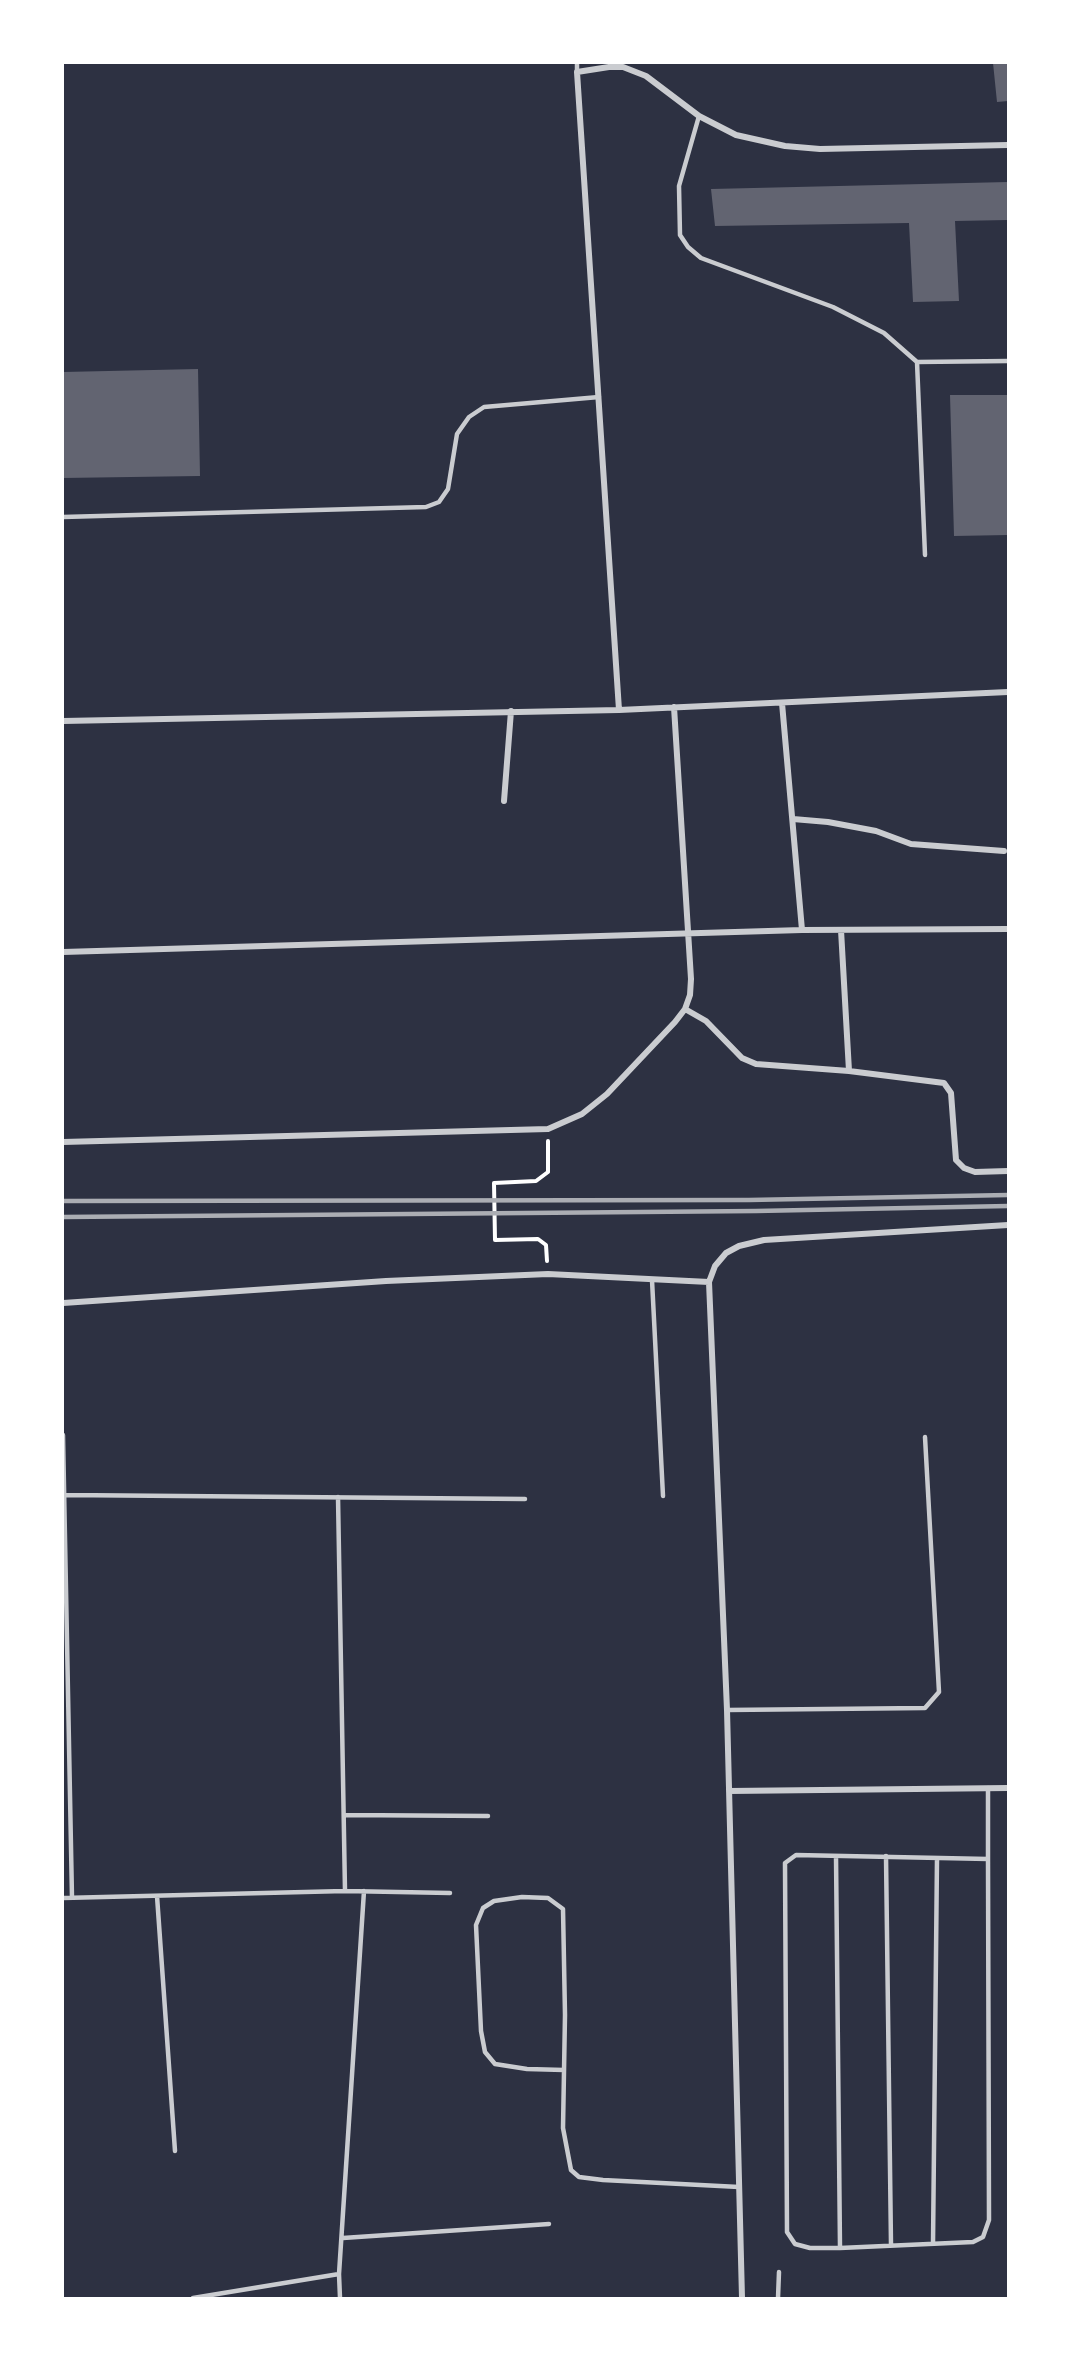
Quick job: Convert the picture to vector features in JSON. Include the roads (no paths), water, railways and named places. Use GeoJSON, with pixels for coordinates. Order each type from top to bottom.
{"type":"FeatureCollection","features":[{"type":"Feature","properties":{"kind":"street"},"geometry":{"type":"LineString","coordinates":[[619,710],[577,72],[609,67],[623,68],[646,76],[699,116],[736,135],[785,146],[820,149],[1008,145]]}},
{"type":"Feature","properties":{"kind":"street"},"geometry":{"type":"LineString","coordinates":[[63,721],[619,710],[1008,692]]}},
{"type":"Feature","properties":{"kind":"street"},"geometry":{"type":"LineString","coordinates":[[782,703],[802,930]]}},
{"type":"Feature","properties":{"kind":"street"},"geometry":{"type":"LineString","coordinates":[[63,1142],[548,1129],[582,1114],[607,1094],[685,1009],[690,995],[691,979],[674,707]]}},
{"type":"Feature","properties":{"kind":"street"},"geometry":{"type":"LineString","coordinates":[[504,801],[511,711]]}},
{"type":"Feature","properties":{"kind":"street"},"geometry":{"type":"LineString","coordinates":[[793,819],[828,822],[876,831],[911,844],[1004,851]]}},
{"type":"Feature","properties":{"kind":"street"},"geometry":{"type":"LineString","coordinates":[[63,952],[802,930],[1008,929]]}},
{"type":"Feature","properties":{"kind":"street"},"geometry":{"type":"LineString","coordinates":[[841,930],[849,1071]]}},
{"type":"Feature","properties":{"kind":"street"},"geometry":{"type":"LineString","coordinates":[[685,1009],[706,1021],[742,1058],[756,1064],[849,1071],[944,1083],[951,1093],[956,1160],[964,1168],[975,1172],[1008,1171]]}},
{"type":"Feature","properties":{"kind":"street"},"geometry":{"type":"LineString","coordinates":[[742,2298],[727,1710],[709,1282],[715,1266],[726,1253],[740,1246],[764,1240],[1008,1224]]}},
{"type":"Feature","properties":{"kind":"street"},"geometry":{"type":"LineString","coordinates":[[63,1303],[386,1281],[548,1274],[709,1282]]}},
{"type":"Feature","properties":{"kind":"street"},"geometry":{"type":"LineString","coordinates":[[729,1791],[1008,1788]]}},
{"type":"Feature","properties":{"kind":"lane"},"geometry":{"type":"LineString","coordinates":[[577,63],[577,72]]}},
{"type":"Feature","properties":{"kind":"lane"},"geometry":{"type":"LineString","coordinates":[[699,116],[679,186],[680,235],[688,248],[701,258],[833,307],[884,333],[917,362],[1008,361]]}},
{"type":"Feature","properties":{"kind":"lane"},"geometry":{"type":"LineString","coordinates":[[917,362],[925,555]]}},
{"type":"Feature","properties":{"kind":"lane"},"geometry":{"type":"LineString","coordinates":[[63,517],[426,507],[439,502],[448,489],[457,434],[469,417],[484,406],[598,397]]}},
{"type":"Feature","properties":{"kind":"lane"},"geometry":{"type":"LineString","coordinates":[[652,1280],[663,1496]]}},
{"type":"Feature","properties":{"kind":"lane"},"geometry":{"type":"LineString","coordinates":[[63,1435],[72,1898]]}},
{"type":"Feature","properties":{"kind":"lane"},"geometry":{"type":"LineString","coordinates":[[727,1710],[924,1708],[939,1692],[925,1437]]}},
{"type":"Feature","properties":{"kind":"lane"},"geometry":{"type":"LineString","coordinates":[[65,1495],[525,1499]]}},
{"type":"Feature","properties":{"kind":"lane"},"geometry":{"type":"LineString","coordinates":[[338,1497],[345,1891]]}},
{"type":"Feature","properties":{"kind":"lane"},"geometry":{"type":"LineString","coordinates":[[988,1788],[989,2220],[983,2237],[973,2242],[840,2248],[810,2248],[795,2244],[787,2232],[785,1863],[796,1855],[988,1859]]}},
{"type":"Feature","properties":{"kind":"lane"},"geometry":{"type":"LineString","coordinates":[[344,1815],[488,1815]]}},
{"type":"Feature","properties":{"kind":"lane"},"geometry":{"type":"LineString","coordinates":[[836,1856],[840,2248]]}},
{"type":"Feature","properties":{"kind":"lane"},"geometry":{"type":"LineString","coordinates":[[886,1856],[891,2245]]}},
{"type":"Feature","properties":{"kind":"lane"},"geometry":{"type":"LineString","coordinates":[[933,2244],[937,1858]]}},
{"type":"Feature","properties":{"kind":"lane"},"geometry":{"type":"LineString","coordinates":[[63,1898],[345,1891],[450,1893]]}},
{"type":"Feature","properties":{"kind":"lane"},"geometry":{"type":"LineString","coordinates":[[340,2298],[339,2274],[364,1891]]}},
{"type":"Feature","properties":{"kind":"lane"},"geometry":{"type":"LineString","coordinates":[[158,1896],[175,2151]]}},
{"type":"Feature","properties":{"kind":"lane"},"geometry":{"type":"LineString","coordinates":[[564,2070],[527,2069],[495,2064],[485,2052],[481,2031],[476,1925],[483,1908],[494,1901],[522,1897],[548,1898],[562,1910],[565,1952],[564,2070],[563,2128],[571,2170],[579,2177],[739,2187]]}},
{"type":"Feature","properties":{"kind":"lane"},"geometry":{"type":"LineString","coordinates":[[343,2238],[549,2224]]}},
{"type":"Feature","properties":{"kind":"lane"},"geometry":{"type":"LineString","coordinates":[[778,2298],[779,2272]]}},
{"type":"Feature","properties":{"kind":"lane"},"geometry":{"type":"LineString","coordinates":[[193,2298],[339,2274]]}},
{"type":"Feature","properties":{"kind":"railway"},"geometry":{"type":"LineString","coordinates":[[63,1201],[749,1200],[1008,1195]]}},
{"type":"Feature","properties":{"kind":"railway"},"geometry":{"type":"LineString","coordinates":[[63,1217],[756,1211],[1008,1206]]}}]}
